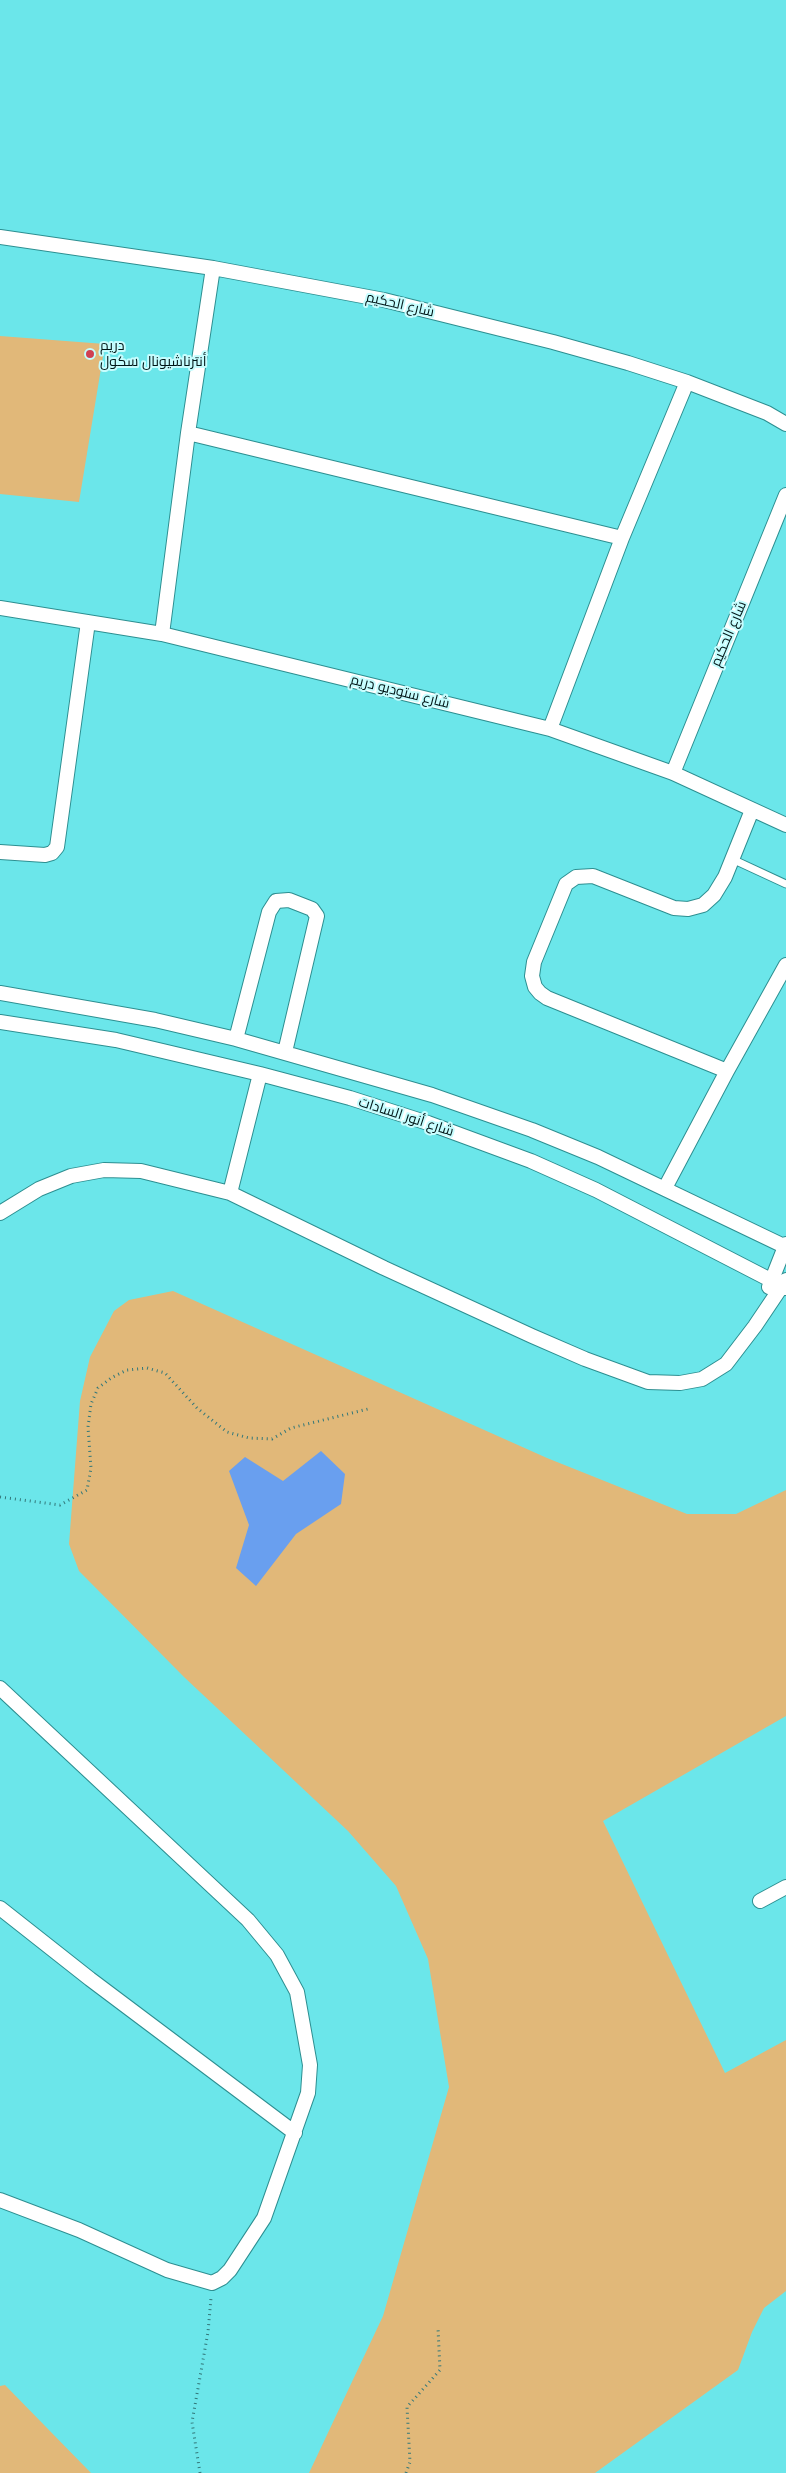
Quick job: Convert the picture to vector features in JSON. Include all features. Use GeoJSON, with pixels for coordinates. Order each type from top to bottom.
{"type":"FeatureCollection","features":[{"type":"Feature","properties":{"kind":"street","name":"شارع الحكيم"},"geometry":{"type":"LineString","coordinates":[[0,237],[213,268],[394,303],[553,342],[687,382],[767,413],[786,424]]}},
{"type":"Feature","properties":{"kind":"street"},"geometry":{"type":"LineString","coordinates":[[162,634],[188,433],[213,268]]}},
{"type":"Feature","properties":{"kind":"street"},"geometry":{"type":"LineString","coordinates":[[550,729],[622,538],[687,382]]}},
{"type":"Feature","properties":{"kind":"street"},"geometry":{"type":"LineString","coordinates":[[188,433],[622,538]]}},
{"type":"Feature","properties":{"kind":"street","name":"شارع الحكيم"},"geometry":{"type":"LineString","coordinates":[[673,773],[786,495]]}},
{"type":"Feature","properties":{"kind":"street","name":"شارع ستوديو دريم"},"geometry":{"type":"LineString","coordinates":[[0,608],[162,634],[550,729],[673,773],[786,825]]}},
{"type":"Feature","properties":{"kind":"street"},"geometry":{"type":"LineString","coordinates":[[0,852],[45,855],[52,854],[57,847],[88,622]]}},
{"type":"Feature","properties":{"kind":"street"},"geometry":{"type":"LineString","coordinates":[[727,1071],[547,998],[535,987],[532,976],[534,962],[566,884],[576,877],[593,876],[674,908],[688,909],[703,905],[714,895],[732,859],[752,810]]}},
{"type":"Feature","properties":{"kind":"street"},"geometry":{"type":"LineString","coordinates":[[236,1039],[269,912],[276,901],[289,900],[312,909],[317,916],[285,1052]]}},
{"type":"Feature","properties":{"kind":"street"},"geometry":{"type":"LineString","coordinates":[[665,1188],[786,965]]}},
{"type":"Feature","properties":{"kind":"street","name":"شارع أنور السادات"},"geometry":{"type":"LineString","coordinates":[[0,993],[155,1020],[236,1039],[432,1095],[532,1130],[665,1188],[786,1246]]}},
{"type":"Feature","properties":{"kind":"street","name":"شارع أنور السادات"},"geometry":{"type":"LineString","coordinates":[[0,1022],[116,1040],[260,1074],[350,1098],[428,1123],[531,1161],[640,1210],[781,1283]]}},
{"type":"Feature","properties":{"kind":"street"},"geometry":{"type":"LineString","coordinates":[[230,1193],[260,1074]]}},
{"type":"Feature","properties":{"kind":"street"},"geometry":{"type":"LineString","coordinates":[[0,1213],[39,1189],[71,1176],[104,1170],[141,1171],[230,1193],[384,1268],[532,1336],[584,1359],[648,1382],[680,1382],[702,1379],[726,1364],[756,1326],[781,1283],[786,1246]]}},
{"type":"Feature","properties":{"kind":"street"},"geometry":{"type":"LineString","coordinates":[[0,1688],[248,1920],[277,1955],[298,1992],[310,2064],[308,2093],[264,2218],[230,2270],[222,2278],[212,2283],[167,2270],[79,2230],[0,2200]]}},
{"type":"Feature","properties":{"kind":"street"},"geometry":{"type":"LineString","coordinates":[[760,1901],[786,1887]]}},
{"type":"Feature","properties":{"kind":"street"},"geometry":{"type":"LineString","coordinates":[[0,1908],[90,1979],[295,2134]]}},
{"type":"Feature","properties":{"kind":"lane"},"geometry":{"type":"LineString","coordinates":[[732,859],[786,884]]}},
{"type":"Feature","properties":{"kind":"path"},"geometry":{"type":"LineString","coordinates":[[0,1498],[60,1505],[86,1490],[91,1468],[88,1427],[91,1404],[98,1388],[111,1378],[127,1370],[147,1368],[165,1373],[197,1408],[227,1432],[249,1438],[272,1439],[291,1428],[368,1409]]}},
{"type":"Feature","properties":{"kind":"path"},"geometry":{"type":"LineString","coordinates":[[200,2473],[192,2422],[208,2332],[212,2283]]}},
{"type":"Feature","properties":{"kind":"path"},"geometry":{"type":"LineString","coordinates":[[406,2473],[410,2462],[407,2408],[440,2370],[438,2328]]}},
{"type":"Feature","properties":{"kind":"shaded area"},"geometry":{"type":"Polygon","coordinates":[[[0,336],[105,344],[79,502],[0,494],[0,336]]]}},
{"type":"Feature","properties":{"kind":"shaded area"},"geometry":{"type":"Polygon","coordinates":[[[173,1291],[547,1458],[687,1514],[736,1514],[786,1490],[786,1716],[603,1821],[725,2073],[786,2040],[786,2291],[764,2308],[752,2332],[738,2370],[595,2473],[309,2473],[383,2316],[449,2087],[428,1959],[396,1886],[348,1831],[184,1677],[79,1571],[69,1544],[80,1401],[90,1357],[114,1311],[129,1300],[173,1291]]]}},
{"type":"Feature","properties":{"kind":"shaded area"},"geometry":{"type":"Polygon","coordinates":[[[5,2385],[91,2473],[0,2473],[0,2386],[5,2385]]]}},
{"type":"Feature","properties":{"kind":"water"},"geometry":{"type":"Polygon","coordinates":[[[321,1451],[345,1474],[341,1504],[296,1534],[256,1586],[236,1568],[249,1525],[229,1471],[245,1457],[283,1481],[321,1451]]]}},
{"type":"Feature","properties":{"kind":"place","name":"دريم أنترناشيونال سكول"},"geometry":{"type":"Point","coordinates":[90,354]}}]}
